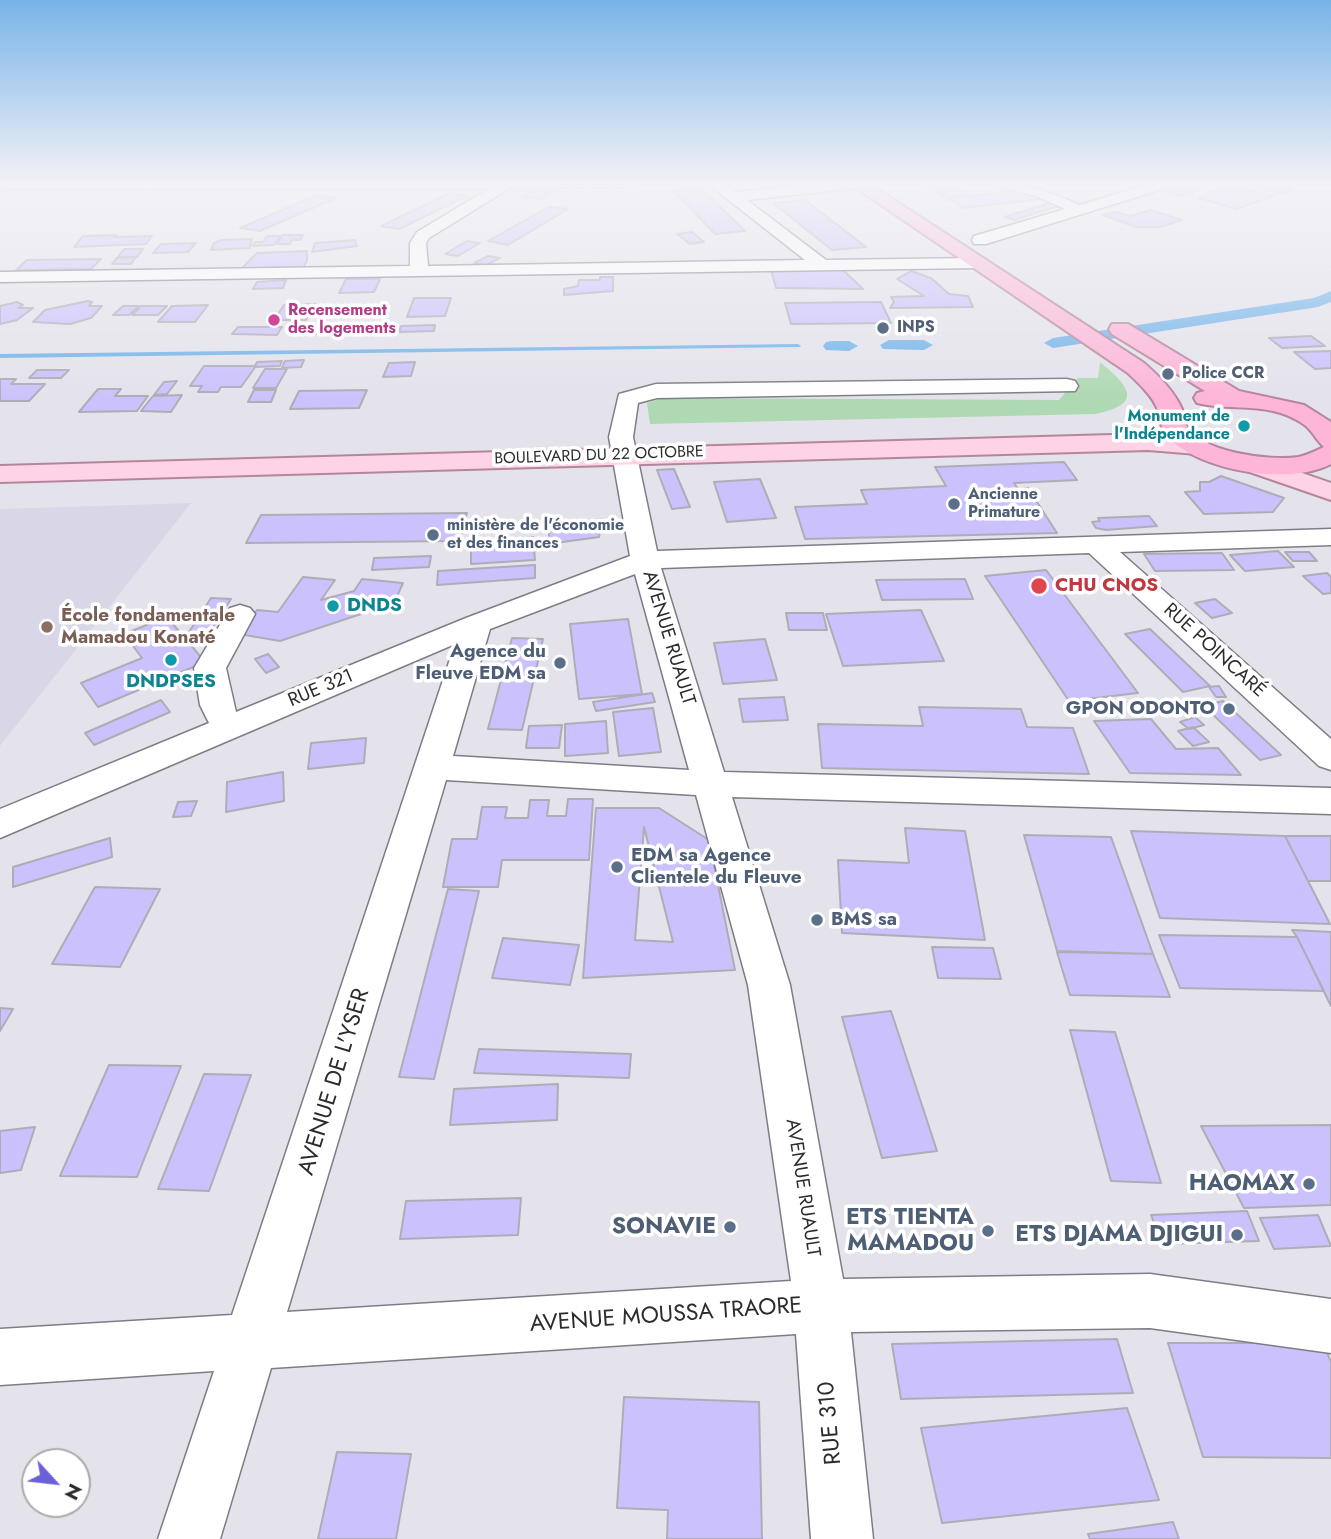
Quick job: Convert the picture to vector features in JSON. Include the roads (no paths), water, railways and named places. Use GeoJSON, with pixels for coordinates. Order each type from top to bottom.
{"type":"FeatureCollection","features":[{"type":"Feature","properties":{"kind":"highway"},"geometry":{"type":"LineString","coordinates":[[965,255],[1118,355],[1152,382],[1172,415],[1176,430],[1197,446],[1252,464],[1297,465],[1320,462],[1331,453]]}},
{"type":"Feature","properties":{"kind":"highway"},"geometry":{"type":"LineString","coordinates":[[1108,322],[1232,397]]}},
{"type":"Feature","properties":{"kind":"highway"},"geometry":{"type":"LineString","coordinates":[[1172,415],[1178,406],[1191,400],[1232,397],[1273,404],[1320,419],[1331,441]]}},
{"type":"Feature","properties":{"kind":"main road","name":"BOULEVARD DU 22 OCTOBRE"},"geometry":{"type":"LineString","coordinates":[[0,474],[1137,422],[1172,415]]}},
{"type":"Feature","properties":{"kind":"main road","name":"BOULEVARD DU 22 OCTOBRE"},"geometry":{"type":"LineString","coordinates":[[0,453],[1148,442],[1197,446]]}},
{"type":"Feature","properties":{"kind":"main road"},"geometry":{"type":"LineString","coordinates":[[1252,464],[1331,492]]}},
{"type":"Feature","properties":{"kind":"street"},"geometry":{"type":"LineString","coordinates":[[418,255],[419,272]]}},
{"type":"Feature","properties":{"kind":"street"},"geometry":{"type":"LineString","coordinates":[[808,255],[822,266]]}},
{"type":"Feature","properties":{"kind":"street"},"geometry":{"type":"LineString","coordinates":[[0,277],[977,263]]}},
{"type":"Feature","properties":{"kind":"street","name":"AVENUE RUAULT"},"geometry":{"type":"LineString","coordinates":[[821,1306],[769,985],[645,560],[623,446],[627,399],[656,391],[1067,386]]}},
{"type":"Feature","properties":{"kind":"street","name":"RUE 321"},"geometry":{"type":"LineString","coordinates":[[0,824],[477,624],[645,560],[1331,537]]}},
{"type":"Feature","properties":{"kind":"street","name":"RUE POINCARÉ"},"geometry":{"type":"LineString","coordinates":[[1097,545],[1331,758]]}},
{"type":"Feature","properties":{"kind":"street"},"geometry":{"type":"LineString","coordinates":[[228,729],[216,705],[210,668],[240,614]]}},
{"type":"Feature","properties":{"kind":"street","name":"AVENUE DE L'YSER"},"geometry":{"type":"LineString","coordinates":[[189,1539],[477,624]]}},
{"type":"Feature","properties":{"kind":"street"},"geometry":{"type":"LineString","coordinates":[[434,767],[712,785],[1331,801]]}},
{"type":"Feature","properties":{"kind":"street","name":"AVENUE MOUSSA TRAORE"},"geometry":{"type":"LineString","coordinates":[[0,1357],[821,1306],[1150,1301],[1331,1326]]}},
{"type":"Feature","properties":{"kind":"street","name":"RUE 310"},"geometry":{"type":"LineString","coordinates":[[821,1306],[842,1539]]}},
{"type":"Feature","properties":{"kind":"waterway"},"geometry":{"type":"LineString","coordinates":[[1053,343],[1318,302],[1331,296]]}},
{"type":"Feature","properties":{"kind":"waterway"},"geometry":{"type":"LineString","coordinates":[[889,345],[924,345]]}},
{"type":"Feature","properties":{"kind":"waterway"},"geometry":{"type":"LineString","coordinates":[[0,356],[798,346]]}},
{"type":"Feature","properties":{"kind":"waterway"},"geometry":{"type":"LineString","coordinates":[[832,346],[849,346]]}},
{"type":"Feature","properties":{"kind":"place","name":"Recensement des logements"},"geometry":{"type":"Point","coordinates":[274,320]}},
{"type":"Feature","properties":{"kind":"place","name":"INPS"},"geometry":{"type":"Point","coordinates":[883,328]}},
{"type":"Feature","properties":{"kind":"place","name":"Police CCR"},"geometry":{"type":"Point","coordinates":[1168,374]}},
{"type":"Feature","properties":{"kind":"place","name":"Monument de l'Indépendance"},"geometry":{"type":"Point","coordinates":[1244,426]}},
{"type":"Feature","properties":{"kind":"place","name":"Ancienne Primature"},"geometry":{"type":"Point","coordinates":[954,504]}},
{"type":"Feature","properties":{"kind":"place","name":"ministère de l'économie et des finances"},"geometry":{"type":"Point","coordinates":[433,535]}},
{"type":"Feature","properties":{"kind":"place","name":"CHU CNOS"},"geometry":{"type":"Point","coordinates":[1039,586]}},
{"type":"Feature","properties":{"kind":"place","name":"DNDS"},"geometry":{"type":"Point","coordinates":[333,606]}},
{"type":"Feature","properties":{"kind":"place","name":"École fondamentale Mamadou Konaté"},"geometry":{"type":"Point","coordinates":[47,627]}},
{"type":"Feature","properties":{"kind":"place","name":"DNDPSES"},"geometry":{"type":"Point","coordinates":[171,660]}},
{"type":"Feature","properties":{"kind":"place","name":"Agence du Fleuve EDM sa"},"geometry":{"type":"Point","coordinates":[560,663]}},
{"type":"Feature","properties":{"kind":"place","name":"GPON ODONTO"},"geometry":{"type":"Point","coordinates":[1229,709]}},
{"type":"Feature","properties":{"kind":"place","name":"EDM sa Agence Clientele du Fleuve"},"geometry":{"type":"Point","coordinates":[617,867]}},
{"type":"Feature","properties":{"kind":"place","name":"BMS sa"},"geometry":{"type":"Point","coordinates":[817,920]}},
{"type":"Feature","properties":{"kind":"place","name":"HAOMAX"},"geometry":{"type":"Point","coordinates":[1309,1184]}},
{"type":"Feature","properties":{"kind":"place","name":"SONAVIE"},"geometry":{"type":"Point","coordinates":[730,1227]}},
{"type":"Feature","properties":{"kind":"place","name":"ETS TIENTA MAMADOU"},"geometry":{"type":"Point","coordinates":[988,1231]}},
{"type":"Feature","properties":{"kind":"place","name":"ETS DJAMA DJIGUI"},"geometry":{"type":"Point","coordinates":[1237,1235]}}]}
